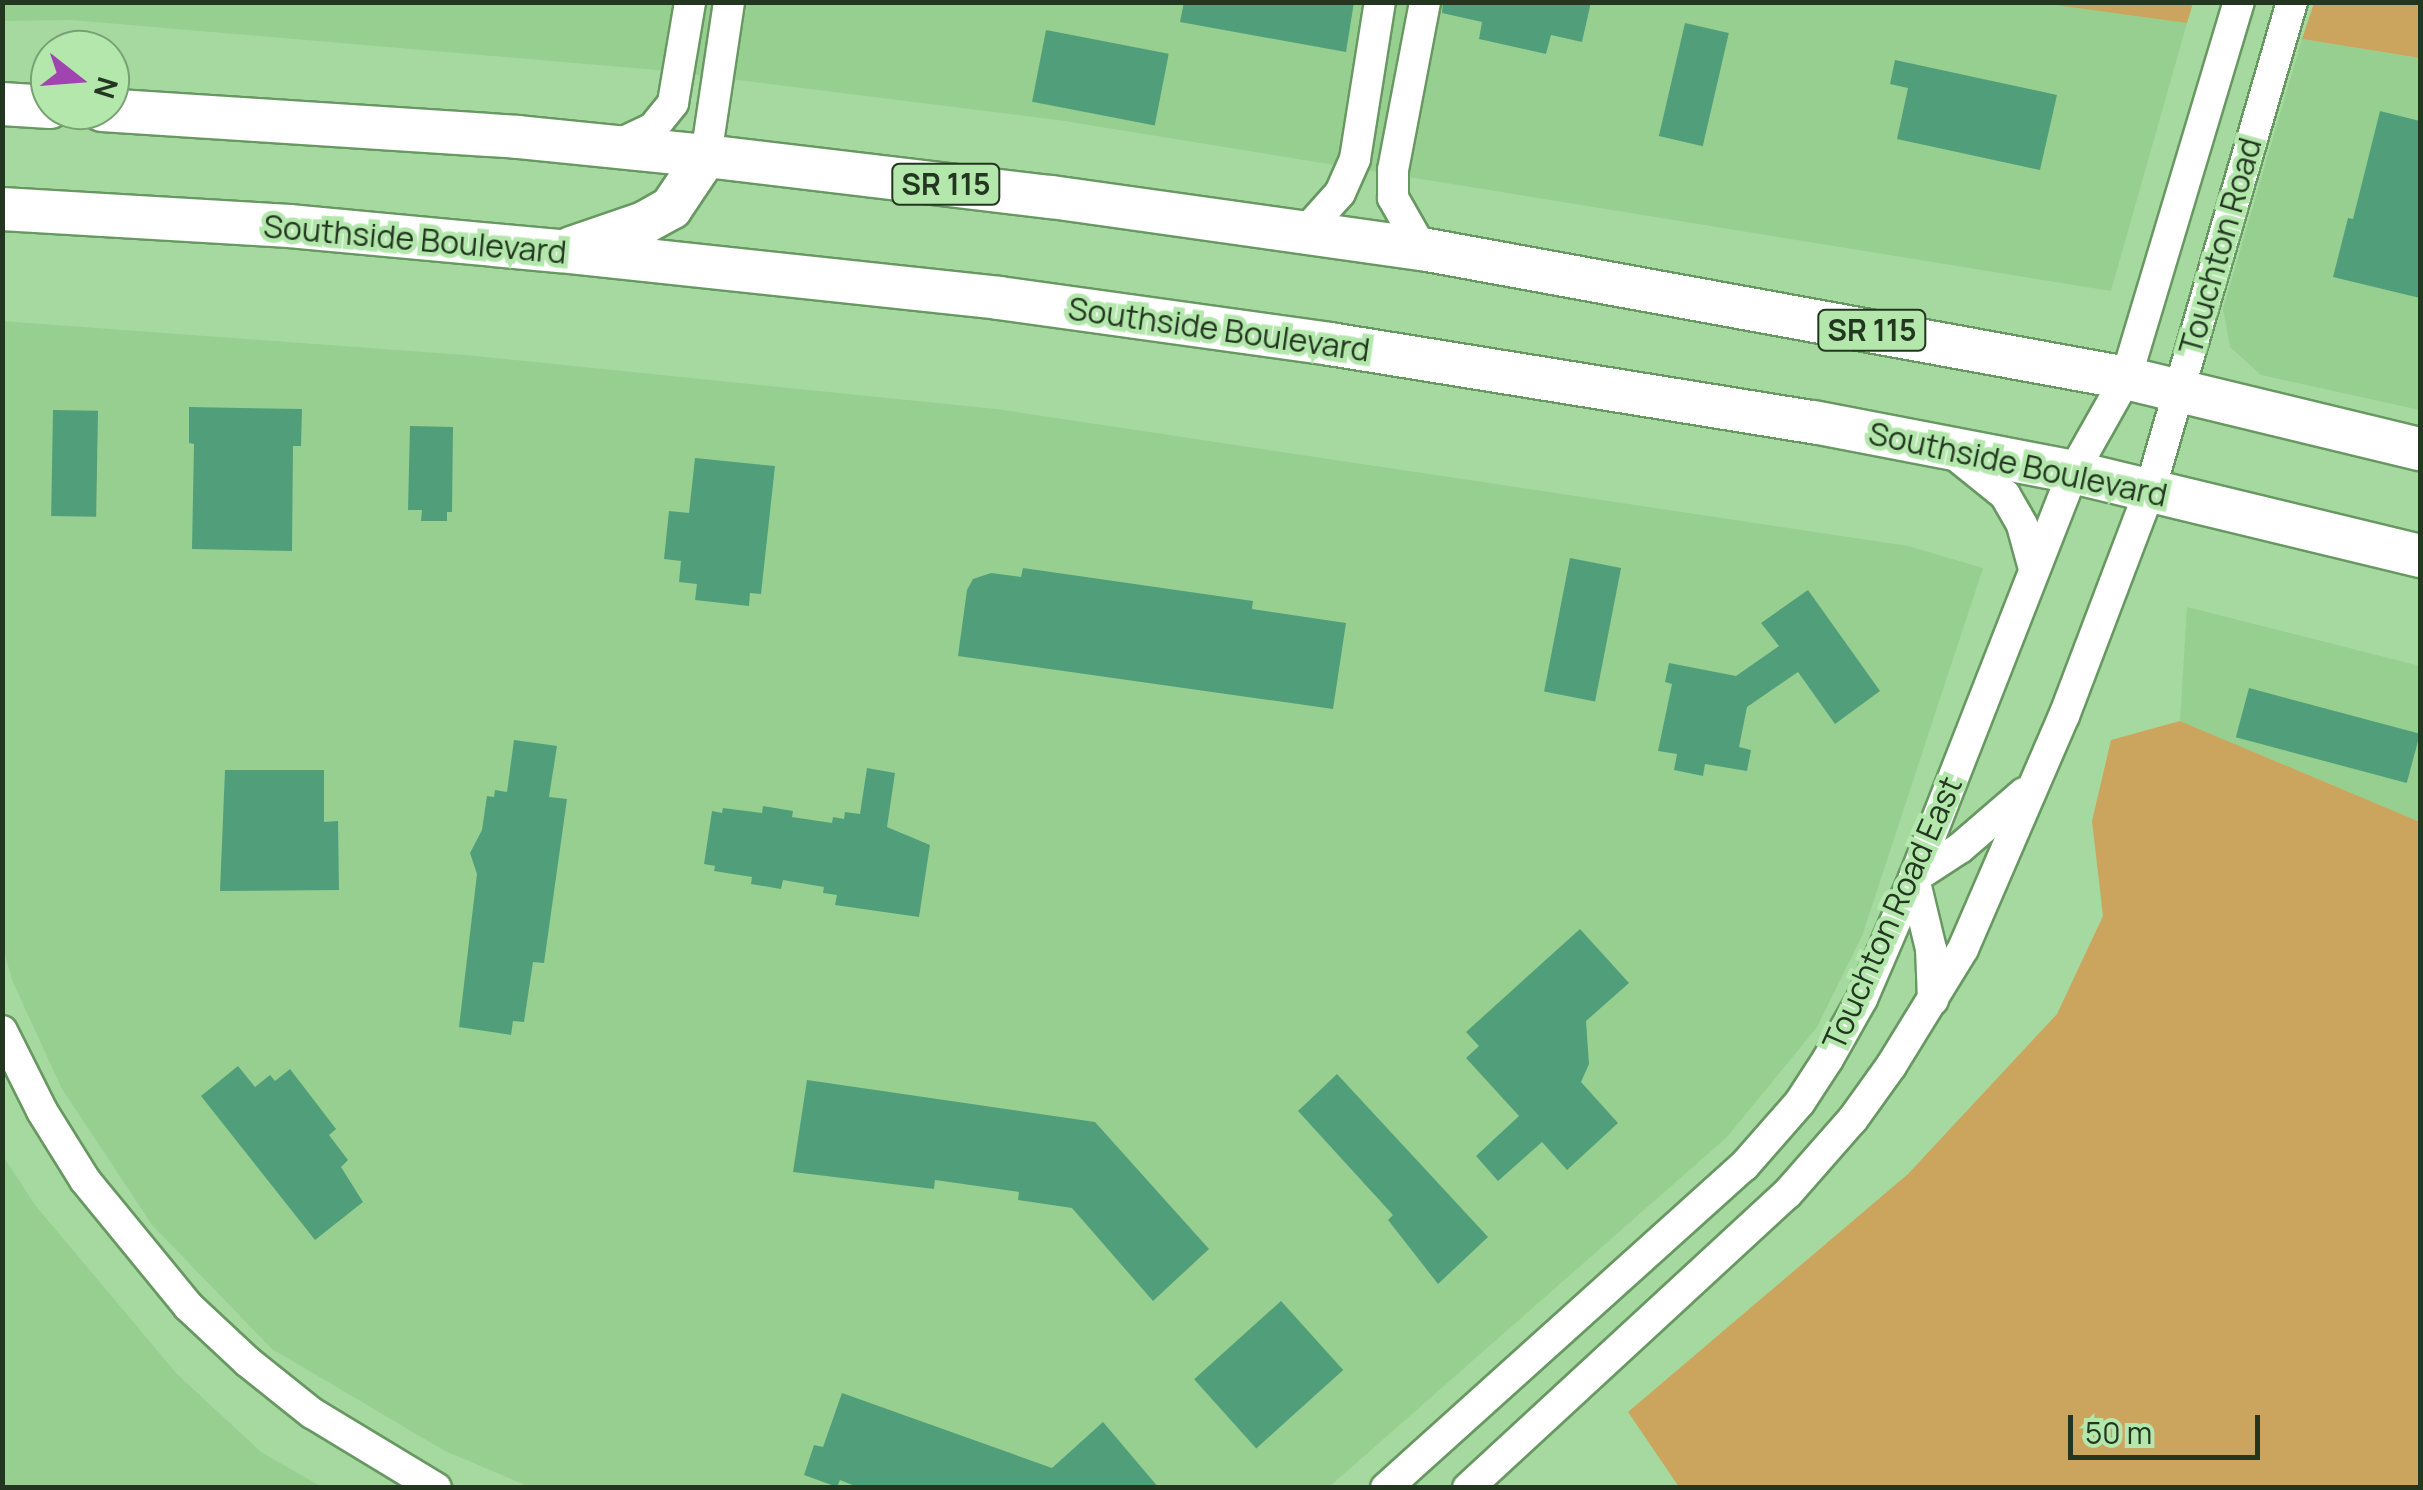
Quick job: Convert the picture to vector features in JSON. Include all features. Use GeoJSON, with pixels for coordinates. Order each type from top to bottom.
{"type":"FeatureCollection","features":[{"type":"Feature","properties":{"kind":"highway","name":"SR 115"},"geometry":{"type":"LineString","coordinates":[[130,112],[706,156],[1304,232],[2126,378],[2420,449]]}},
{"type":"Feature","properties":{"kind":"highway"},"geometry":{"type":"LineString","coordinates":[[561,252],[644,223],[671,208],[706,156]]}},
{"type":"Feature","properties":{"kind":"highway","name":"Southside Boulevard"},"geometry":{"type":"LineString","coordinates":[[9,212],[289,226],[561,252],[999,298],[1330,344],[2073,472],[2420,556]]}},
{"type":"Feature","properties":{"kind":"street"},"geometry":{"type":"LineString","coordinates":[[613,147],[653,128],[672,103],[690,2]]}},
{"type":"Feature","properties":{"kind":"street"},"geometry":{"type":"LineString","coordinates":[[706,156],[729,2]]}},
{"type":"Feature","properties":{"kind":"street"},"geometry":{"type":"LineString","coordinates":[[1304,232],[1340,193],[1356,158],[1380,2]]}},
{"type":"Feature","properties":{"kind":"street"},"geometry":{"type":"LineString","coordinates":[[1422,250],[1393,198],[1393,170],[1425,2]]}},
{"type":"Feature","properties":{"kind":"street","name":"Touchton Road"},"geometry":{"type":"LineString","coordinates":[[2073,472],[2126,378],[2239,2]]}},
{"type":"Feature","properties":{"kind":"street","name":"Touchton Road"},"geometry":{"type":"LineString","coordinates":[[2150,490],[2292,2]]}},
{"type":"Feature","properties":{"kind":"street"},"geometry":{"type":"LineString","coordinates":[[1947,448],[2005,495],[2022,525],[2034,570]]}},
{"type":"Feature","properties":{"kind":"street","name":"Touchton Road East"},"geometry":{"type":"LineString","coordinates":[[1386,1488],[1744,1166],[1800,1102],[1862,999],[1914,878],[2073,472]]}},
{"type":"Feature","properties":{"kind":"street","name":"Touchton Road East"},"geometry":{"type":"LineString","coordinates":[[1468,1488],[1787,1194],[1853,1119],[1933,1002],[1963,949],[2064,716],[2150,490]]}},
{"type":"Feature","properties":{"kind":"street"},"geometry":{"type":"LineString","coordinates":[[1933,1002],[1931,949],[1914,878],[1960,848],[2033,784]]}},
{"type":"Feature","properties":{"kind":"street"},"geometry":{"type":"LineString","coordinates":[[2,1031],[42,1111],[84,1180],[188,1306],[248,1362],[312,1413],[436,1488]]}},
{"type":"Feature","properties":{"kind":"street"},"geometry":{"type":"LineString","coordinates":[[1492,1392],[1528,1432]]}},
{"type":"Feature","properties":{"kind":"shaded area"},"geometry":{"type":"Polygon","coordinates":[[[2041,2],[2187,23],[2111,291],[1058,120],[657,70],[71,20],[3,21],[2,3],[2041,2]]]}},
{"type":"Feature","properties":{"kind":"shaded area"},"geometry":{"type":"Polygon","coordinates":[[[2193,2],[2187,23],[2041,3],[2193,2]]]}},
{"type":"Feature","properties":{"kind":"shaded area"},"geometry":{"type":"Polygon","coordinates":[[[2314,3],[2420,3],[2420,58],[2302,39],[2314,3]]]}},
{"type":"Feature","properties":{"kind":"shaded area"},"geometry":{"type":"Polygon","coordinates":[[[2302,39],[2420,58],[2420,410],[2261,375],[2230,347],[2223,309],[2302,39]]]}},
{"type":"Feature","properties":{"kind":"shaded area"},"geometry":{"type":"Polygon","coordinates":[[[2,321],[465,355],[996,409],[1908,546],[1983,568],[1862,936],[1817,1027],[1727,1137],[1329,1487],[530,1487],[445,1451],[272,1349],[152,1225],[62,1089],[12,980],[2,944],[2,321]]]}},
{"type":"Feature","properties":{"kind":"shaded area"},"geometry":{"type":"Polygon","coordinates":[[[2187,607],[2420,666],[2420,822],[2180,721],[2187,607]]]}},
{"type":"Feature","properties":{"kind":"shaded area"},"geometry":{"type":"Polygon","coordinates":[[[2180,721],[2420,822],[2420,1487],[1679,1487],[1628,1412],[1908,1174],[2057,1014],[2103,916],[2092,821],[2111,740],[2180,721]]]}},
{"type":"Feature","properties":{"kind":"shaded area"},"geometry":{"type":"Polygon","coordinates":[[[2,1154],[35,1205],[177,1374],[261,1452],[322,1487],[3,1487],[2,1154]]]}},
{"type":"Feature","properties":{"kind":"building"},"geometry":{"type":"Polygon","coordinates":[[[1184,2],[1354,2],[1346,52],[1180,22],[1184,2]]]}},
{"type":"Feature","properties":{"kind":"building"},"geometry":{"type":"Polygon","coordinates":[[[1443,2],[1591,2],[1582,42],[1551,35],[1546,54],[1479,39],[1482,22],[1442,13],[1443,2]]]}},
{"type":"Feature","properties":{"kind":"building"},"geometry":{"type":"Polygon","coordinates":[[[1685,23],[1729,33],[1703,146],[1659,136],[1685,23]]]}},
{"type":"Feature","properties":{"kind":"building"},"geometry":{"type":"Polygon","coordinates":[[[1046,30],[1169,54],[1155,126],[1032,102],[1046,30]]]}},
{"type":"Feature","properties":{"kind":"building"},"geometry":{"type":"Polygon","coordinates":[[[1895,60],[2057,95],[2040,170],[1897,139],[1908,88],[1890,84],[1895,60]]]}},
{"type":"Feature","properties":{"kind":"building"},"geometry":{"type":"Polygon","coordinates":[[[2380,111],[2420,121],[2420,298],[2333,277],[2348,218],[2353,219],[2380,111]]]}},
{"type":"Feature","properties":{"kind":"building"},"geometry":{"type":"Polygon","coordinates":[[[189,407],[302,409],[301,446],[293,446],[292,551],[192,549],[194,444],[189,443],[189,407]]]}},
{"type":"Feature","properties":{"kind":"building"},"geometry":{"type":"Polygon","coordinates":[[[53,410],[98,411],[96,517],[51,516],[53,410]]]}},
{"type":"Feature","properties":{"kind":"building"},"geometry":{"type":"Polygon","coordinates":[[[410,426],[453,427],[452,512],[447,512],[447,521],[421,521],[422,510],[408,510],[410,426]]]}},
{"type":"Feature","properties":{"kind":"building"},"geometry":{"type":"Polygon","coordinates":[[[695,458],[775,466],[761,594],[750,593],[749,606],[695,600],[697,584],[679,582],[681,561],[664,559],[669,511],[689,513],[695,458]]]}},
{"type":"Feature","properties":{"kind":"building"},"geometry":{"type":"Polygon","coordinates":[[[1570,558],[1621,568],[1595,701],[1544,692],[1570,558]]]}},
{"type":"Feature","properties":{"kind":"building"},"geometry":{"type":"Polygon","coordinates":[[[1023,568],[1253,601],[1252,609],[1346,623],[1333,709],[958,656],[967,590],[973,579],[991,573],[1021,577],[1023,568]]]}},
{"type":"Feature","properties":{"kind":"building"},"geometry":{"type":"Polygon","coordinates":[[[1808,590],[1880,691],[1835,724],[1798,672],[1747,707],[1739,747],[1751,750],[1747,771],[1705,764],[1703,776],[1674,770],[1677,754],[1658,751],[1672,684],[1665,682],[1669,663],[1736,676],[1779,646],[1761,623],[1808,590]]]}},
{"type":"Feature","properties":{"kind":"building"},"geometry":{"type":"Polygon","coordinates":[[[2249,688],[2420,734],[2407,783],[2236,737],[2249,688]]]}},
{"type":"Feature","properties":{"kind":"building"},"geometry":{"type":"Polygon","coordinates":[[[514,740],[557,746],[549,797],[567,799],[544,963],[533,962],[524,1022],[513,1021],[511,1035],[459,1027],[477,874],[470,853],[482,830],[487,796],[494,797],[495,790],[507,792],[514,740]]]}},
{"type":"Feature","properties":{"kind":"building"},"geometry":{"type":"Polygon","coordinates":[[[867,768],[895,773],[887,827],[930,845],[919,917],[835,905],[837,895],[823,893],[824,887],[783,880],[781,889],[751,884],[752,877],[714,871],[715,866],[704,864],[712,811],[722,813],[723,808],[762,813],[763,806],[793,811],[792,817],[832,823],[833,817],[844,819],[845,812],[860,814],[867,768]]]}},
{"type":"Feature","properties":{"kind":"building"},"geometry":{"type":"Polygon","coordinates":[[[225,770],[324,770],[324,822],[338,821],[339,890],[220,891],[225,770]]]}},
{"type":"Feature","properties":{"kind":"building"},"geometry":{"type":"Polygon","coordinates":[[[1580,929],[1629,983],[1586,1021],[1589,1064],[1581,1082],[1618,1123],[1567,1170],[1542,1142],[1498,1181],[1476,1156],[1519,1116],[1466,1058],[1479,1046],[1466,1032],[1580,929]]]}},
{"type":"Feature","properties":{"kind":"building"},"geometry":{"type":"Polygon","coordinates":[[[238,1066],[255,1087],[270,1075],[275,1081],[290,1069],[336,1129],[329,1135],[348,1160],[341,1167],[363,1202],[315,1240],[201,1096],[238,1066]]]}},
{"type":"Feature","properties":{"kind":"building"},"geometry":{"type":"Polygon","coordinates":[[[1337,1074],[1488,1237],[1438,1284],[1388,1220],[1393,1215],[1298,1111],[1337,1074]]]}},
{"type":"Feature","properties":{"kind":"building"},"geometry":{"type":"Polygon","coordinates":[[[807,1080],[1095,1122],[1209,1249],[1153,1301],[1072,1208],[1018,1200],[1019,1192],[935,1180],[934,1189],[793,1172],[807,1080]]]}},
{"type":"Feature","properties":{"kind":"building"},"geometry":{"type":"Polygon","coordinates":[[[1281,1301],[1343,1370],[1256,1448],[1194,1379],[1281,1301]]]}},
{"type":"Feature","properties":{"kind":"building"},"geometry":{"type":"Polygon","coordinates":[[[842,1393],[1052,1468],[1103,1422],[1159,1488],[860,1488],[840,1480],[837,1487],[804,1475],[814,1445],[823,1447],[842,1393]]]}}]}
